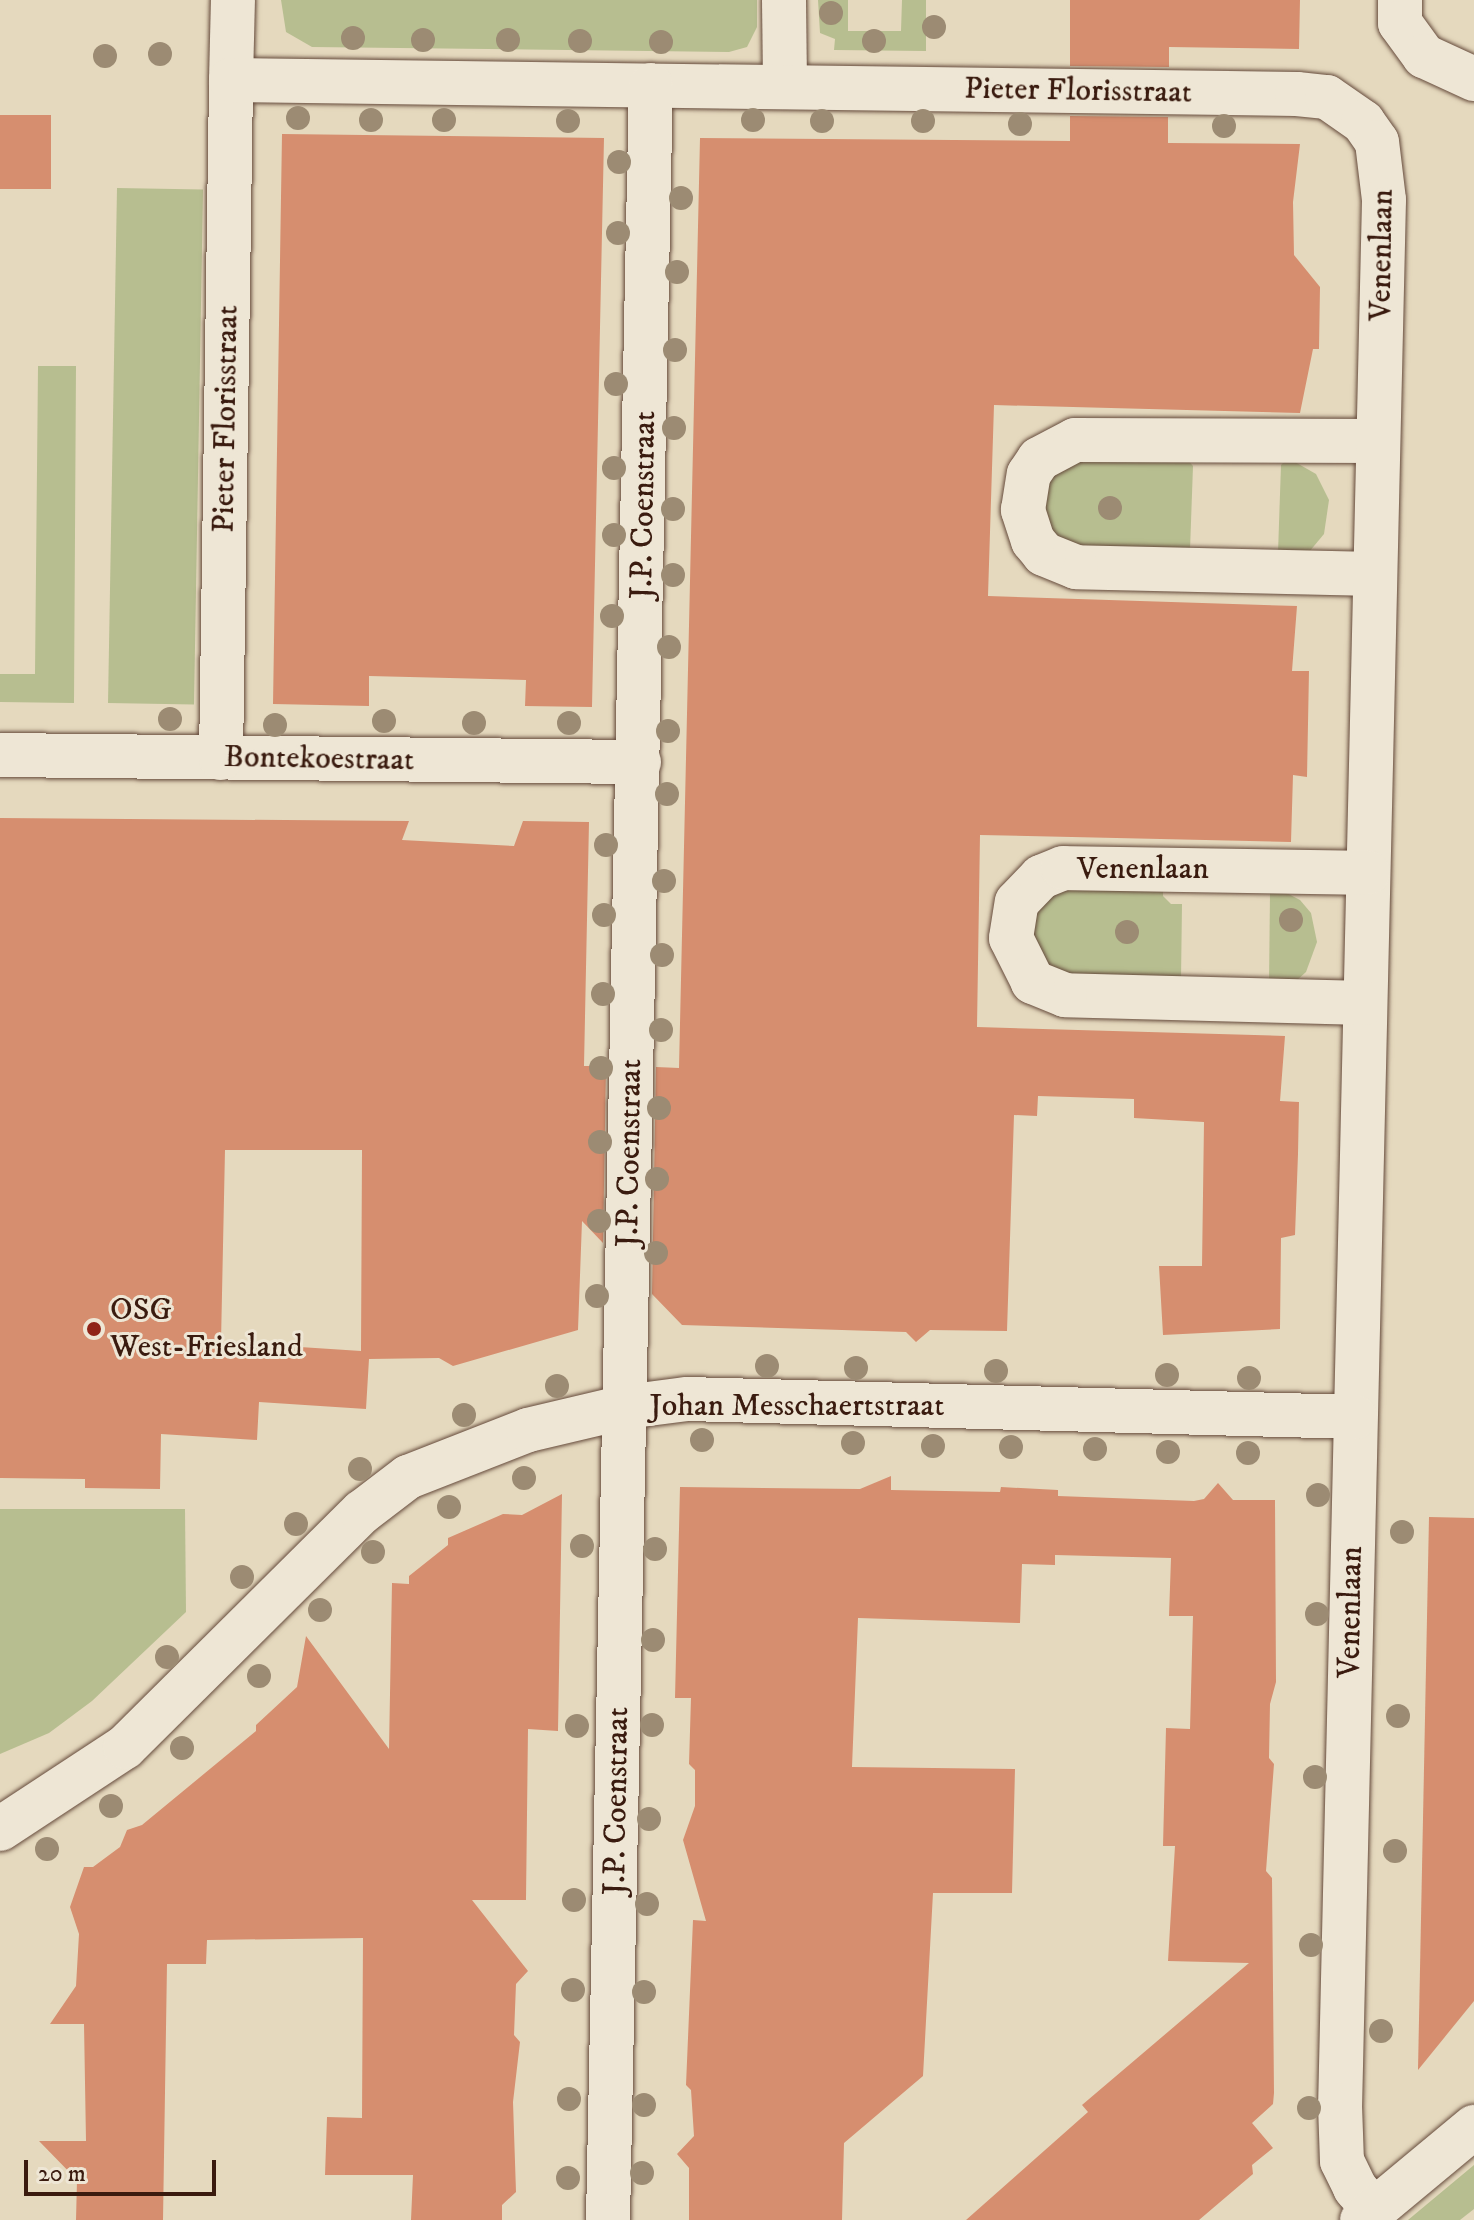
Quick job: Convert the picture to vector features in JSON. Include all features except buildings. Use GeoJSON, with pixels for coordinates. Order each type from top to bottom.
{"type":"FeatureCollection","features":[{"type":"Feature","properties":{"kind":"street","name":"Pieter Florisstraat"},"geometry":{"type":"LineString","coordinates":[[221,758],[233,0]]}},
{"type":"Feature","properties":{"kind":"street"},"geometry":{"type":"LineString","coordinates":[[784,0],[785,87]]}},
{"type":"Feature","properties":{"kind":"street"},"geometry":{"type":"LineString","coordinates":[[1400,0],[1400,23],[1424,56],[1474,79]]}},
{"type":"Feature","properties":{"kind":"street","name":"Pieter Florisstraat"},"geometry":{"type":"LineString","coordinates":[[231,80],[1297,94],[1327,97],[1363,122]]}},
{"type":"Feature","properties":{"kind":"street","name":"J.P. Coenstraat"},"geometry":{"type":"LineString","coordinates":[[608,2220],[651,85]]}},
{"type":"Feature","properties":{"kind":"street","name":"Venenlaan"},"geometry":{"type":"LineString","coordinates":[[1363,122],[1377,142],[1383,168],[1340,2105],[1342,2161],[1368,2215]]}},
{"type":"Feature","properties":{"kind":"street"},"geometry":{"type":"LineString","coordinates":[[1375,574],[1076,567],[1044,554],[1033,541],[1023,510],[1029,474],[1039,459],[1075,440],[1378,441]]}},
{"type":"Feature","properties":{"kind":"street","name":"Bontekoestraat"},"geometry":{"type":"LineString","coordinates":[[0,755],[639,762]]}},
{"type":"Feature","properties":{"kind":"street","name":"Venenlaan"},"geometry":{"type":"LineString","coordinates":[[1365,1003],[1065,995],[1033,982],[1011,938],[1017,902],[1041,877],[1063,868],[1368,873]]}},
{"type":"Feature","properties":{"kind":"street","name":"Johan Messchaertstraat"},"geometry":{"type":"LineString","coordinates":[[0,1829],[125,1747],[362,1512],[408,1477],[528,1430],[625,1407],[687,1399],[1355,1417]]}},
{"type":"Feature","properties":{"kind":"street"},"geometry":{"type":"LineString","coordinates":[[1368,2215],[1474,2127]]}},
{"type":"Feature","properties":{"kind":"green space"},"geometry":{"type":"Polygon","coordinates":[[[281,0],[757,0],[757,27],[747,47],[729,52],[312,47],[286,32],[281,0]]]}},
{"type":"Feature","properties":{"kind":"green space"},"geometry":{"type":"Polygon","coordinates":[[[818,0],[848,0],[848,31],[901,31],[902,0],[926,0],[926,51],[834,50],[835,39],[820,33],[818,0]]]}},
{"type":"Feature","properties":{"kind":"green space"},"geometry":{"type":"Polygon","coordinates":[[[117,188],[203,190],[194,704],[108,703],[117,188]]]}},
{"type":"Feature","properties":{"kind":"green space"},"geometry":{"type":"Polygon","coordinates":[[[38,366],[76,366],[74,703],[0,702],[0,674],[35,674],[38,366]]]}},
{"type":"Feature","properties":{"kind":"green space"},"geometry":{"type":"Polygon","coordinates":[[[1184,456],[1193,466],[1190,550],[1049,545],[1037,480],[1061,457],[1184,456]]]}},
{"type":"Feature","properties":{"kind":"green space"},"geometry":{"type":"Polygon","coordinates":[[[1288,458],[1316,474],[1329,500],[1324,534],[1309,552],[1278,553],[1281,465],[1288,458]]]}},
{"type":"Feature","properties":{"kind":"green space"},"geometry":{"type":"Polygon","coordinates":[[[1163,884],[1163,896],[1171,904],[1182,904],[1181,980],[1059,985],[1022,918],[1051,886],[1163,884]]]}},
{"type":"Feature","properties":{"kind":"green space"},"geometry":{"type":"Polygon","coordinates":[[[1277,888],[1300,900],[1311,913],[1317,942],[1306,972],[1296,981],[1269,985],[1270,893],[1277,888]]]}},
{"type":"Feature","properties":{"kind":"green space"},"geometry":{"type":"Polygon","coordinates":[[[0,1509],[185,1509],[186,1612],[92,1701],[49,1733],[0,1754],[0,1509]]]}},
{"type":"Feature","properties":{"kind":"green space"},"geometry":{"type":"Polygon","coordinates":[[[1474,2165],[1474,2209],[1460,2220],[1408,2220],[1474,2165]]]}},
{"type":"Feature","properties":{"kind":"place","name":"OSG West-Friesland"},"geometry":{"type":"Point","coordinates":[94,1329]}}]}
